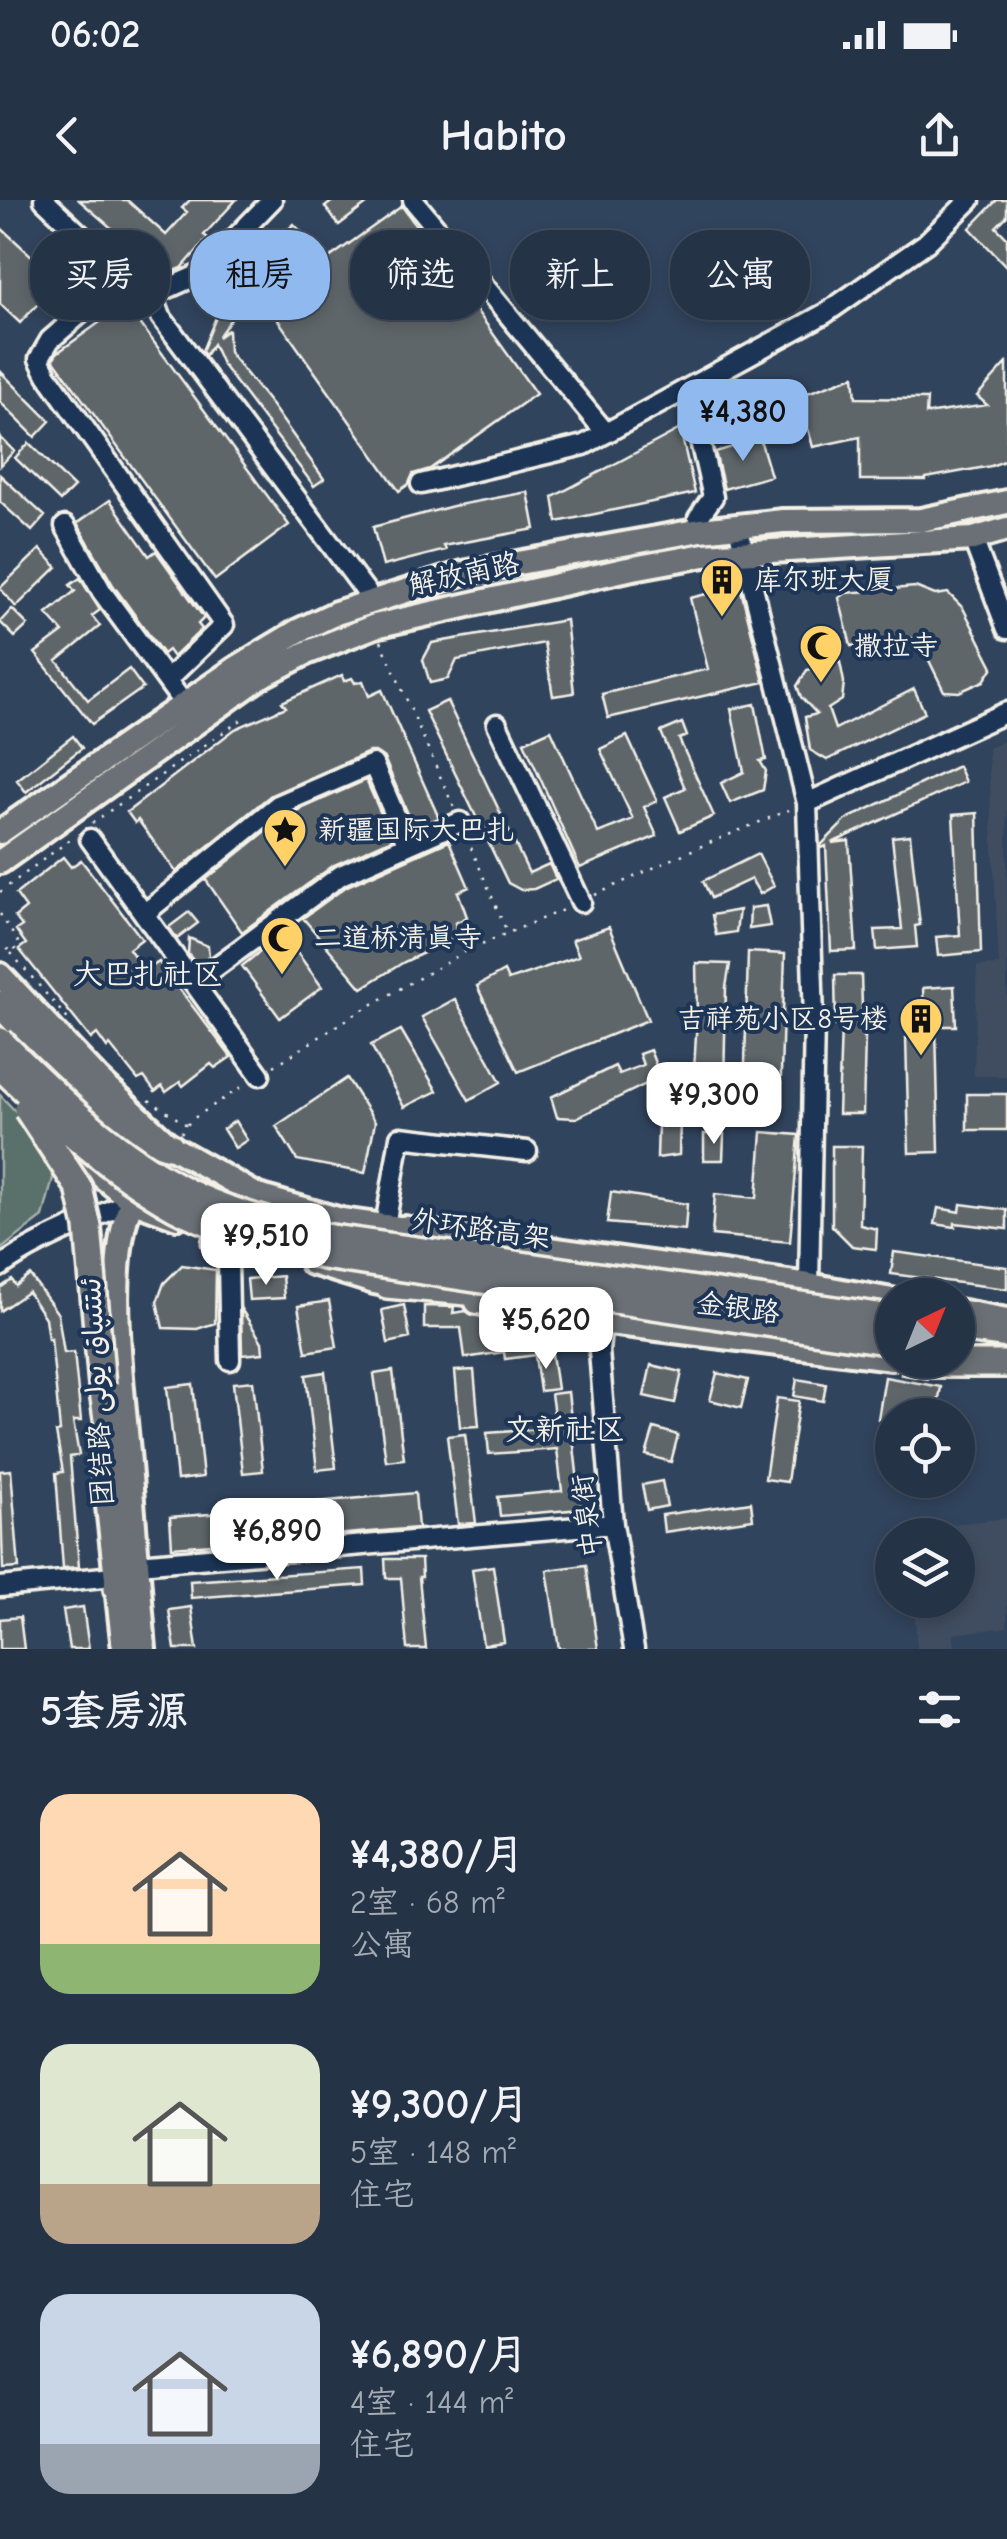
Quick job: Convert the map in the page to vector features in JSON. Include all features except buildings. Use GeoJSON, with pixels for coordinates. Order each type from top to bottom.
{"type":"FeatureCollection","features":[{"type":"Feature","properties":{"kind":"highway"},"geometry":{"type":"LineString","coordinates":[[0,1004],[90,1098],[136,1136],[179,1136]]}},
{"type":"Feature","properties":{"kind":"highway","name":"外环路高架"},"geometry":{"type":"LineString","coordinates":[[0,1041],[76,1116],[119,1150],[186,1191],[248,1216],[325,1237],[875,1306]]}},
{"type":"Feature","properties":{"kind":"highway"},"geometry":{"type":"LineString","coordinates":[[0,1068],[79,1188],[88,1228],[102,1385],[122,1520],[116,1583]]}},
{"type":"Feature","properties":{"kind":"highway","name":"外环路高架"},"geometry":{"type":"LineString","coordinates":[[0,1068],[107,1165],[178,1208],[250,1235],[323,1256],[875,1339]]}},
{"type":"Feature","properties":{"kind":"highway"},"geometry":{"type":"LineString","coordinates":[[395,1228],[444,1241],[875,1305]]}},
{"type":"Feature","properties":{"kind":"highway"},"geometry":{"type":"LineString","coordinates":[[387,1285],[484,1292],[875,1355]]}},
{"type":"Feature","properties":{"kind":"highway"},"geometry":{"type":"LineString","coordinates":[[975,1330],[1007,1335]]}},
{"type":"Feature","properties":{"kind":"highway"},"geometry":{"type":"LineString","coordinates":[[975,1355],[1007,1361]]}},
{"type":"Feature","properties":{"kind":"highway"},"geometry":{"type":"LineString","coordinates":[[975,1362],[1007,1361]]}},
{"type":"Feature","properties":{"kind":"main road"},"geometry":{"type":"LineString","coordinates":[[0,832],[184,704],[298,631],[336,613],[463,572],[701,530],[783,521],[921,520],[1007,502]]}},
{"type":"Feature","properties":{"kind":"main road","name":"解放南路"},"geometry":{"type":"LineString","coordinates":[[0,862],[260,678],[306,652],[375,626],[704,555],[972,538],[1007,528]]}},
{"type":"Feature","properties":{"kind":"main road"},"geometry":{"type":"LineString","coordinates":[[0,975],[99,1080],[179,1136]]}},
{"type":"Feature","properties":{"kind":"main road","name":"团结路 ئىتتىپاق يولى"},"geometry":{"type":"LineString","coordinates":[[0,1068],[71,1151],[85,1224],[84,1261],[124,1649]]}},
{"type":"Feature","properties":{"kind":"main road","name":"金银路"},"geometry":{"type":"LineString","coordinates":[[179,1136],[258,1196],[341,1220],[808,1284],[875,1303]]}},
{"type":"Feature","properties":{"kind":"main road","name":"团结路 ئىتتىپاق يولى"},"geometry":{"type":"LineString","coordinates":[[144,1649],[117,1315],[120,1250],[131,1200],[179,1136]]}},
{"type":"Feature","properties":{"kind":"main road","name":"金银路"},"geometry":{"type":"LineString","coordinates":[[71,1151],[131,1200],[387,1285],[600,1322],[875,1356]]}},
{"type":"Feature","properties":{"kind":"main road"},"geometry":{"type":"LineString","coordinates":[[975,1314],[1007,1320]]}},
{"type":"Feature","properties":{"kind":"main road"},"geometry":{"type":"LineString","coordinates":[[975,1369],[1007,1374]]}},
{"type":"Feature","properties":{"kind":"street"},"geometry":{"type":"LineString","coordinates":[[44,200],[76,230]]}},
{"type":"Feature","properties":{"kind":"street"},"geometry":{"type":"LineString","coordinates":[[170,287],[200,274],[272,200]]}},
{"type":"Feature","properties":{"kind":"street"},"geometry":{"type":"LineString","coordinates":[[413,200],[606,433]]}},
{"type":"Feature","properties":{"kind":"street"},"geometry":{"type":"LineString","coordinates":[[420,484],[584,445],[826,313],[926,243],[970,200]]}},
{"type":"Feature","properties":{"kind":"street"},"geometry":{"type":"LineString","coordinates":[[73,320],[50,340],[39,359],[224,624],[166,680]]}},
{"type":"Feature","properties":{"kind":"street"},"geometry":{"type":"LineString","coordinates":[[163,320],[373,602]]}},
{"type":"Feature","properties":{"kind":"street"},"geometry":{"type":"LineString","coordinates":[[688,388],[713,496],[698,518]]}},
{"type":"Feature","properties":{"kind":"street"},"geometry":{"type":"LineString","coordinates":[[65,526],[102,592],[184,704]]}},
{"type":"Feature","properties":{"kind":"street"},"geometry":{"type":"LineString","coordinates":[[738,527],[808,803],[814,1020],[808,1284]]}},
{"type":"Feature","properties":{"kind":"street"},"geometry":{"type":"LineString","coordinates":[[972,538],[1007,629]]}},
{"type":"Feature","properties":{"kind":"street"},"geometry":{"type":"LineString","coordinates":[[808,803],[1007,712]]}},
{"type":"Feature","properties":{"kind":"street"},"geometry":{"type":"LineString","coordinates":[[497,724],[581,902]]}},
{"type":"Feature","properties":{"kind":"street"},"geometry":{"type":"LineString","coordinates":[[144,914],[278,805],[373,764],[408,845]]}},
{"type":"Feature","properties":{"kind":"street"},"geometry":{"type":"LineString","coordinates":[[194,983],[341,875],[460,822]]}},
{"type":"Feature","properties":{"kind":"street"},"geometry":{"type":"LineString","coordinates":[[90,838],[260,1075]]}},
{"type":"Feature","properties":{"kind":"street"},"geometry":{"type":"LineString","coordinates":[[395,1228],[400,1137],[526,1152]]}},
{"type":"Feature","properties":{"kind":"street"},"geometry":{"type":"LineString","coordinates":[[0,1267],[32,1244],[85,1224],[131,1200]]}},
{"type":"Feature","properties":{"kind":"street"},"geometry":{"type":"LineString","coordinates":[[215,1231],[212,1243],[224,1250],[228,1261],[230,1360]]}},
{"type":"Feature","properties":{"kind":"street","name":"中泉街"},"geometry":{"type":"LineString","coordinates":[[615,1258],[600,1322],[599,1351],[613,1524],[634,1649]]}},
{"type":"Feature","properties":{"kind":"street"},"geometry":{"type":"LineString","coordinates":[[138,1564],[613,1524]]}},
{"type":"Feature","properties":{"kind":"street"},"geometry":{"type":"LineString","coordinates":[[0,1588],[116,1583]]}},
{"type":"Feature","properties":{"kind":"path"},"geometry":{"type":"LineString","coordinates":[[375,626],[508,933]]}},
{"type":"Feature","properties":{"kind":"path"},"geometry":{"type":"LineString","coordinates":[[0,892],[244,718]]}},
{"type":"Feature","properties":{"kind":"path"},"geometry":{"type":"LineString","coordinates":[[147,1099],[179,1136],[260,1075],[356,1013],[472,948],[808,803]]}},
{"type":"Feature","properties":{"kind":"path"},"geometry":{"type":"LineString","coordinates":[[0,914],[20,945],[11,954]]}},
{"type":"Feature","properties":{"kind":"path"},"geometry":{"type":"LineString","coordinates":[[6,948],[72,1023]]}},
{"type":"Feature","properties":{"kind":"shaded area"},"geometry":{"type":"Polygon","coordinates":[[[1007,740],[1007,1076],[974,1076],[977,966],[999,965],[988,748],[1007,740]]]}},
{"type":"Feature","properties":{"kind":"shaded area"},"geometry":{"type":"Polygon","coordinates":[[[1007,1518],[1007,1627],[953,1634],[955,1646],[1004,1649],[917,1649],[915,1618],[975,1618],[975,1522],[1007,1518]]]}},
{"type":"Feature","properties":{"kind":"green space"},"geometry":{"type":"Polygon","coordinates":[[[0,1095],[36,1133],[54,1174],[43,1217],[0,1250],[0,1095]]]}},
{"type":"Feature","properties":{"kind":"place","name":"库尔班大厦"},"geometry":{"type":"Point","coordinates":[722,618]}},
{"type":"Feature","properties":{"kind":"place","name":"撒拉寺"},"geometry":{"type":"Point","coordinates":[821,684]}},
{"type":"Feature","properties":{"kind":"place","name":"新疆国际大巴扎"},"geometry":{"type":"Point","coordinates":[285,868]}},
{"type":"Feature","properties":{"kind":"place","name":"二道桥清真寺"},"geometry":{"type":"Point","coordinates":[282,976]}},
{"type":"Feature","properties":{"kind":"place","name":"吉祥苑小区8号楼"},"geometry":{"type":"Point","coordinates":[921,1057]}},
{"type":"Feature","properties":{"kind":"district","name":"大巴扎社区"},"geometry":{"type":"Point","coordinates":[148,974]}},
{"type":"Feature","properties":{"kind":"district","name":"文新社区"},"geometry":{"type":"Point","coordinates":[565,1429]}}]}
